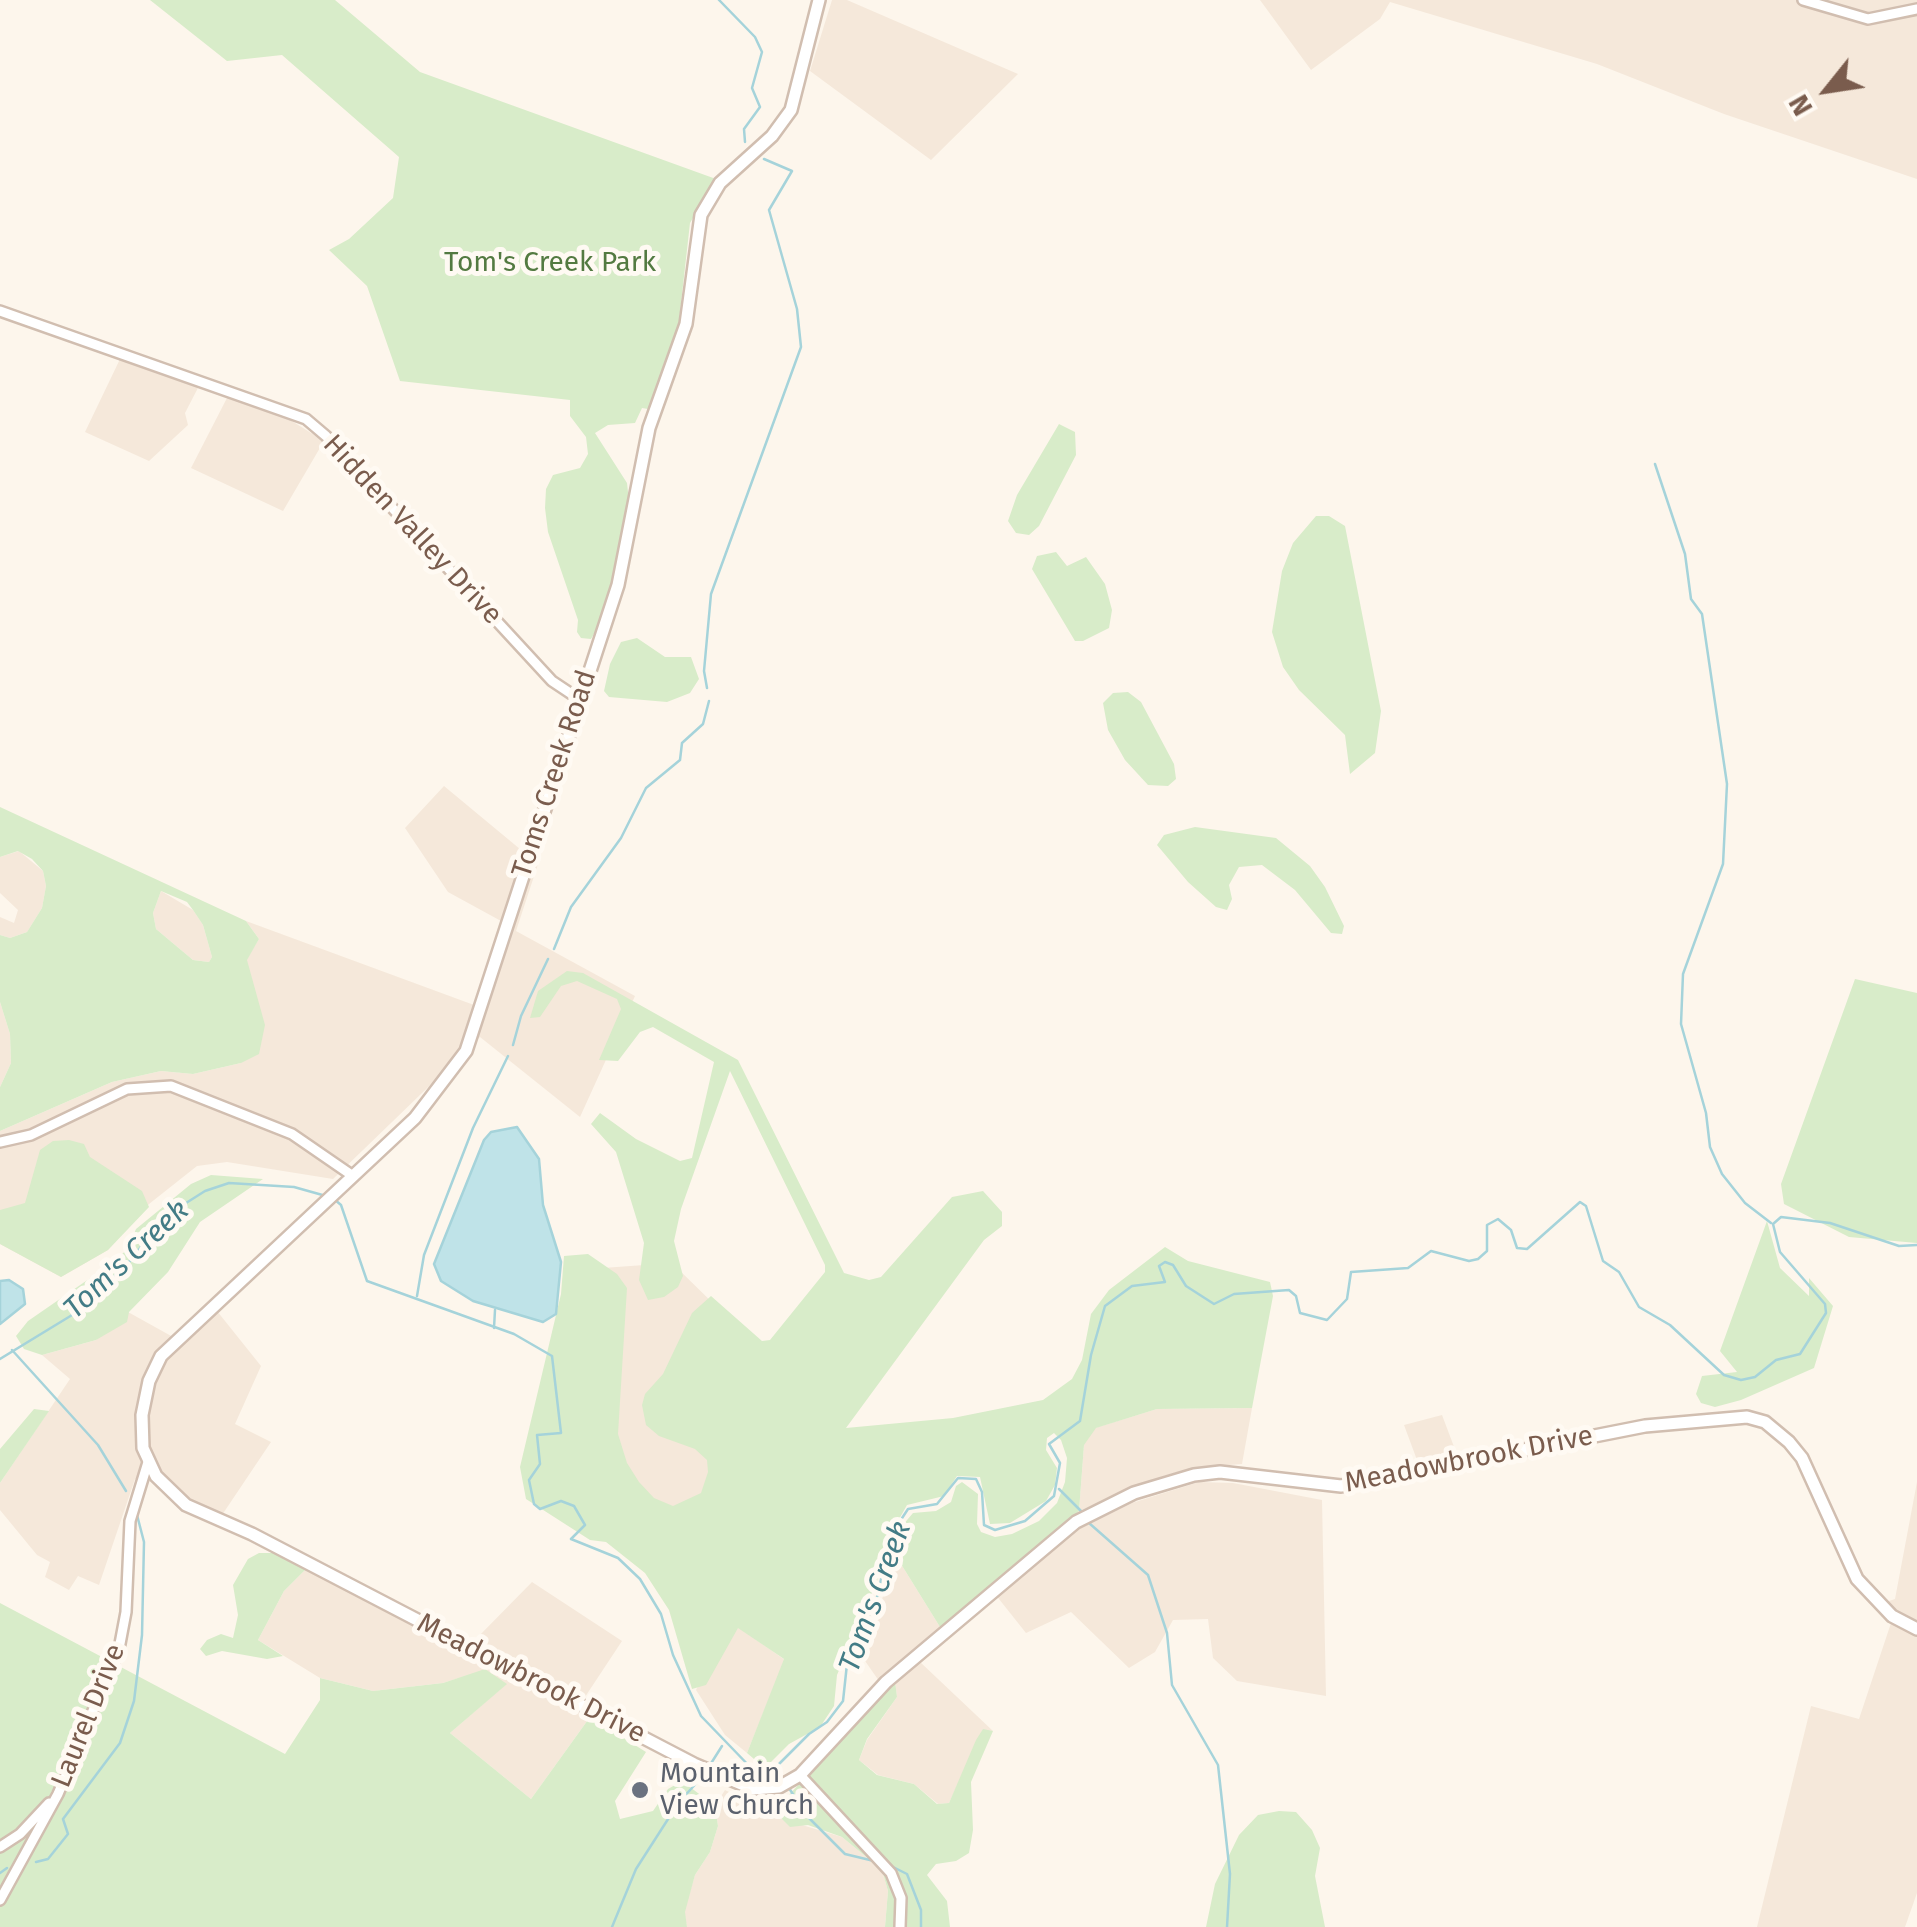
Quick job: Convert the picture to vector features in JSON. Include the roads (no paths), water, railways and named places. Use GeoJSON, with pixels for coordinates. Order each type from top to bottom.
{"type":"FeatureCollection","features":[{"type":"Feature","properties":{"kind":"street","name":"Toms Creek Road"},"geometry":{"type":"LineString","coordinates":[[148,1462],[142,1439],[143,1405],[162,1356],[434,1098],[466,1050],[626,559],[650,428],[683,338],[701,215],[720,183],[772,136],[792,110],[818,0]]}},
{"type":"Feature","properties":{"kind":"street"},"geometry":{"type":"LineString","coordinates":[[1802,0],[1868,20],[1917,10]]}},
{"type":"Feature","properties":{"kind":"street","name":"Hidden Valley Drive"},"geometry":{"type":"LineString","coordinates":[[0,311],[248,396],[308,421],[552,680],[579,699]]}},
{"type":"Feature","properties":{"kind":"street"},"geometry":{"type":"LineString","coordinates":[[0,1142],[31,1135],[128,1089],[171,1086],[292,1134],[353,1176]]}},
{"type":"Feature","properties":{"kind":"street","name":"Meadowbrook Drive"},"geometry":{"type":"LineString","coordinates":[[148,1462],[186,1505],[252,1534],[694,1764],[753,1789],[779,1787],[800,1775],[886,1682],[1076,1522],[1134,1493],[1194,1475],[1220,1472],[1341,1486],[1645,1426],[1747,1417],[1765,1422],[1802,1458],[1857,1579],[1892,1616],[1917,1629]]}},
{"type":"Feature","properties":{"kind":"street","name":"Laurel Drive"},"geometry":{"type":"LineString","coordinates":[[0,1900],[58,1794],[113,1663],[126,1612],[131,1510],[148,1462]]}},
{"type":"Feature","properties":{"kind":"street"},"geometry":{"type":"LineString","coordinates":[[800,1775],[891,1873],[901,1898],[900,1927]]}},
{"type":"Feature","properties":{"kind":"street"},"geometry":{"type":"LineString","coordinates":[[0,1847],[20,1834],[58,1794]]}},
{"type":"Feature","properties":{"kind":"water"},"geometry":{"type":"Polygon","coordinates":[[[517,1127],[539,1159],[543,1205],[561,1262],[556,1314],[543,1322],[473,1301],[441,1281],[434,1264],[484,1140],[491,1132],[517,1127]]]}},
{"type":"Feature","properties":{"kind":"water"},"geometry":{"type":"Polygon","coordinates":[[[9,1280],[23,1289],[25,1304],[0,1324],[0,1281],[9,1280]]]}},
{"type":"Feature","properties":{"kind":"waterway"},"geometry":{"type":"LineString","coordinates":[[719,0],[755,37],[762,52],[752,88],[760,107],[744,129],[745,142]]}},
{"type":"Feature","properties":{"kind":"waterway"},"geometry":{"type":"LineString","coordinates":[[707,688],[704,671],[711,594],[801,347],[797,309],[769,210],[792,171],[764,159]]}},
{"type":"Feature","properties":{"kind":"waterway"},"geometry":{"type":"LineString","coordinates":[[1655,464],[1685,554],[1691,599],[1702,614],[1727,784],[1723,864],[1683,974],[1681,1024],[1706,1113],[1710,1147],[1722,1174],[1745,1203],[1771,1223]]}},
{"type":"Feature","properties":{"kind":"waterway"},"geometry":{"type":"LineString","coordinates":[[554,949],[571,907],[621,838],[646,788],[680,760],[682,743],[703,724],[709,701]]}},
{"type":"Feature","properties":{"kind":"waterway"},"geometry":{"type":"LineString","coordinates":[[513,1045],[521,1016],[548,959]]}},
{"type":"Feature","properties":{"kind":"waterway"},"geometry":{"type":"LineString","coordinates":[[417,1296],[424,1255],[473,1128],[508,1056]]}},
{"type":"Feature","properties":{"kind":"waterway","name":"Tom's Creek"},"geometry":{"type":"LineString","coordinates":[[0,1359],[77,1312],[130,1261],[164,1217],[205,1191],[229,1183],[294,1187],[326,1196]]}},
{"type":"Feature","properties":{"kind":"waterway","name":"Tom's Creek"},"geometry":{"type":"LineString","coordinates":[[334,1199],[341,1205],[367,1281],[514,1334],[552,1356],[561,1433],[537,1435],[540,1464],[529,1480],[534,1504],[540,1509],[561,1501],[574,1506],[585,1525],[571,1539],[618,1558],[640,1579],[661,1614],[673,1655],[701,1716],[755,1772],[775,1768],[827,1722],[843,1701],[847,1664],[860,1649],[858,1631],[875,1606],[891,1535],[908,1509],[937,1504],[958,1478],[976,1479],[982,1492],[984,1525],[995,1530],[1025,1521],[1054,1496],[1060,1463],[1049,1444],[1080,1421],[1091,1355],[1105,1306],[1132,1286],[1165,1282],[1159,1266],[1165,1262],[1173,1265],[1186,1286],[1214,1304],[1234,1294],[1289,1290],[1296,1296],[1300,1313],[1327,1320],[1347,1299],[1351,1272],[1408,1268],[1431,1251],[1469,1261],[1478,1259],[1487,1251],[1487,1225],[1498,1219],[1511,1230],[1517,1248],[1527,1249],[1580,1202],[1586,1206],[1603,1261],[1619,1272],[1639,1307],[1670,1325],[1724,1375],[1741,1380],[1755,1377],[1776,1360],[1800,1354],[1826,1313],[1825,1304],[1780,1252],[1773,1224],[1781,1217],[1830,1223],[1899,1246],[1917,1245]]}},
{"type":"Feature","properties":{"kind":"waterway"},"geometry":{"type":"LineString","coordinates":[[494,1328],[495,1310]]}},
{"type":"Feature","properties":{"kind":"waterway"},"geometry":{"type":"LineString","coordinates":[[12,1350],[98,1445],[126,1491]]}},
{"type":"Feature","properties":{"kind":"waterway"},"geometry":{"type":"LineString","coordinates":[[1059,1489],[1082,1512]]}},
{"type":"Feature","properties":{"kind":"waterway"},"geometry":{"type":"LineString","coordinates":[[36,1862],[48,1859],[68,1834],[63,1819],[120,1743],[134,1701],[142,1635],[144,1542],[137,1515]]}},
{"type":"Feature","properties":{"kind":"waterway"},"geometry":{"type":"LineString","coordinates":[[1089,1523],[1148,1575],[1167,1633],[1172,1685],[1218,1765],[1230,1874],[1227,1927]]}},
{"type":"Feature","properties":{"kind":"waterway"},"geometry":{"type":"LineString","coordinates":[[710,1765],[722,1746]]}},
{"type":"Feature","properties":{"kind":"waterway"},"geometry":{"type":"LineString","coordinates":[[775,1768],[784,1781]]}},
{"type":"Feature","properties":{"kind":"waterway"},"geometry":{"type":"LineString","coordinates":[[612,1927],[636,1869],[679,1802],[703,1776]]}},
{"type":"Feature","properties":{"kind":"waterway"},"geometry":{"type":"LineString","coordinates":[[789,1788],[806,1815],[845,1854],[874,1861]]}},
{"type":"Feature","properties":{"kind":"waterway"},"geometry":{"type":"LineString","coordinates":[[887,1864],[907,1874],[921,1910],[921,1927]]}},
{"type":"Feature","properties":{"kind":"waterway"},"geometry":{"type":"LineString","coordinates":[[0,1873],[7,1868]]}},
{"type":"Feature","properties":{"kind":"place","name":"Mountain View Church"},"geometry":{"type":"Point","coordinates":[640,1790]}},
{"type":"Feature","properties":{"kind":"park label","name":"Tom's Creek Park"},"geometry":{"type":"Point","coordinates":[550,263]}}]}
